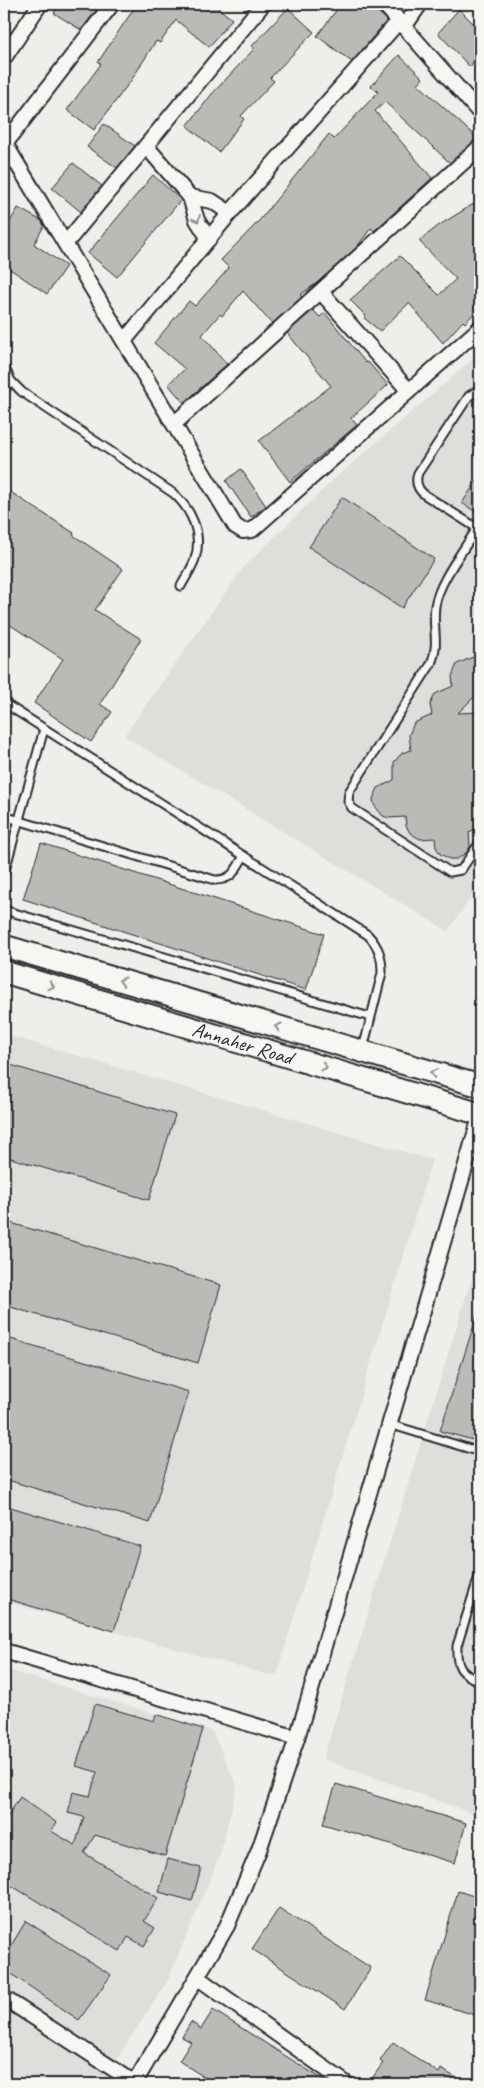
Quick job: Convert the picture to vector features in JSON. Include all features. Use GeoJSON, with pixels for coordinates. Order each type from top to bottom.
{"type":"FeatureCollection","features":[{"type":"Feature","properties":{"kind":"main road","name":"Annaher Road"},"geometry":{"type":"LineString","coordinates":[[4,946],[480,1086]]}},
{"type":"Feature","properties":{"kind":"main road","name":"Annaher Road"},"geometry":{"type":"LineString","coordinates":[[4,972],[480,1115]]}},
{"type":"Feature","properties":{"kind":"street"},"geometry":{"type":"LineString","coordinates":[[4,58],[40,4]]}},
{"type":"Feature","properties":{"kind":"street"},"geometry":{"type":"LineString","coordinates":[[112,4],[4,143],[235,526],[243,532],[252,530],[480,328]]}},
{"type":"Feature","properties":{"kind":"street"},"geometry":{"type":"LineString","coordinates":[[66,243],[264,4]]}},
{"type":"Feature","properties":{"kind":"street"},"geometry":{"type":"LineString","coordinates":[[384,4],[480,113]]}},
{"type":"Feature","properties":{"kind":"street"},"geometry":{"type":"LineString","coordinates":[[124,341],[230,213],[420,4]]}},
{"type":"Feature","properties":{"kind":"street"},"geometry":{"type":"LineString","coordinates":[[146,146],[190,197],[197,220],[209,239]]}},
{"type":"Feature","properties":{"kind":"street"},"geometry":{"type":"LineString","coordinates":[[174,424],[480,147]]}},
{"type":"Feature","properties":{"kind":"street"},"geometry":{"type":"LineString","coordinates":[[190,197],[212,201],[230,213]]}},
{"type":"Feature","properties":{"kind":"street"},"geometry":{"type":"LineString","coordinates":[[321,292],[409,391]]}},
{"type":"Feature","properties":{"kind":"street"},"geometry":{"type":"LineString","coordinates":[[4,1998],[134,2084],[227,1926],[248,1875],[297,1738],[480,1115]]}},
{"type":"Feature","properties":{"kind":"street"},"geometry":{"type":"LineString","coordinates":[[4,1651],[297,1738]]}},
{"type":"Feature","properties":{"kind":"street"},"geometry":{"type":"LineString","coordinates":[[198,1978],[347,2084]]}},
{"type":"Feature","properties":{"kind":"lane"},"geometry":{"type":"LineString","coordinates":[[4,366],[11,381],[22,392],[181,500],[193,518],[198,539],[195,560],[181,586]]}},
{"type":"Feature","properties":{"kind":"lane"},"geometry":{"type":"LineString","coordinates":[[4,392],[11,381]]}},
{"type":"Feature","properties":{"kind":"lane"},"geometry":{"type":"LineString","coordinates":[[480,389],[469,396],[418,473],[416,483],[425,495],[479,529],[437,597],[434,617],[437,645],[431,664],[349,792],[348,800],[352,808],[450,872],[461,870],[480,842]]}},
{"type":"Feature","properties":{"kind":"lane"},"geometry":{"type":"LineString","coordinates":[[4,703],[368,935],[380,952],[382,973],[362,1052]]}},
{"type":"Feature","properties":{"kind":"lane"},"geometry":{"type":"LineString","coordinates":[[4,874],[44,729]]}},
{"type":"Feature","properties":{"kind":"lane"},"geometry":{"type":"LineString","coordinates":[[4,816],[215,880],[224,880],[232,875],[244,856]]}},
{"type":"Feature","properties":{"kind":"lane"},"geometry":{"type":"LineString","coordinates":[[4,910],[370,1017]]}},
{"type":"Feature","properties":{"kind":"lane"},"geometry":{"type":"LineString","coordinates":[[389,1424],[480,1452]]}},
{"type":"Feature","properties":{"kind":"lane"},"geometry":{"type":"LineString","coordinates":[[480,1573],[457,1646],[456,1656],[458,1667],[468,1676],[480,1682]]}},
{"type":"Feature","properties":{"kind":"shaded area"},"geometry":{"type":"Polygon","coordinates":[[[480,353],[480,884],[448,931],[124,736],[243,568],[333,480],[480,353]]]}},
{"type":"Feature","properties":{"kind":"shaded area"},"geometry":{"type":"Polygon","coordinates":[[[4,1034],[432,1160],[276,1677],[4,1601],[4,1034]]]}},
{"type":"Feature","properties":{"kind":"shaded area"},"geometry":{"type":"Polygon","coordinates":[[[480,1251],[480,1816],[323,1759],[480,1251]]]}},
{"type":"Feature","properties":{"kind":"shaded area"},"geometry":{"type":"Polygon","coordinates":[[[4,1669],[212,1731],[237,1786],[220,1855],[168,1980],[101,2084],[4,2084],[4,1669]]]}},
{"type":"Feature","properties":{"kind":"building"},"geometry":{"type":"Polygon","coordinates":[[[60,4],[101,4],[81,30],[54,13],[60,4]]]}},
{"type":"Feature","properties":{"kind":"building"},"geometry":{"type":"Polygon","coordinates":[[[137,4],[213,4],[232,19],[209,47],[176,20],[160,43],[156,41],[132,79],[94,130],[67,110],[101,64],[98,62],[137,4]]]}},
{"type":"Feature","properties":{"kind":"building"},"geometry":{"type":"Polygon","coordinates":[[[341,4],[369,4],[387,20],[352,62],[317,36],[341,4]]]}},
{"type":"Feature","properties":{"kind":"building"},"geometry":{"type":"Polygon","coordinates":[[[288,8],[314,32],[270,78],[274,81],[241,116],[244,119],[219,152],[187,126],[212,94],[254,49],[252,46],[288,8]]]}},
{"type":"Feature","properties":{"kind":"building"},"geometry":{"type":"Polygon","coordinates":[[[459,9],[480,30],[480,50],[470,67],[438,33],[459,9]]]}},
{"type":"Feature","properties":{"kind":"building"},"geometry":{"type":"Polygon","coordinates":[[[399,55],[423,78],[418,84],[478,139],[450,163],[385,102],[375,111],[432,178],[374,231],[371,228],[357,247],[318,282],[300,295],[302,297],[272,324],[243,291],[222,316],[220,314],[202,335],[227,364],[184,403],[168,384],[185,369],[154,343],[189,301],[195,306],[229,268],[221,260],[259,221],[329,134],[334,139],[378,92],[371,86],[399,55]]]}},
{"type":"Feature","properties":{"kind":"building"},"geometry":{"type":"Polygon","coordinates":[[[104,124],[135,146],[117,168],[87,147],[104,124]]]}},
{"type":"Feature","properties":{"kind":"building"},"geometry":{"type":"Polygon","coordinates":[[[73,163],[102,186],[81,212],[52,188],[73,163]]]}},
{"type":"Feature","properties":{"kind":"building"},"geometry":{"type":"Polygon","coordinates":[[[153,175],[181,200],[117,277],[88,253],[153,175]]]}},
{"type":"Feature","properties":{"kind":"building"},"geometry":{"type":"Polygon","coordinates":[[[480,200],[480,307],[465,323],[463,321],[443,343],[409,303],[380,331],[364,318],[366,316],[350,300],[400,256],[439,295],[456,279],[419,241],[438,226],[480,200]]]}},
{"type":"Feature","properties":{"kind":"building"},"geometry":{"type":"Polygon","coordinates":[[[18,208],[42,221],[44,226],[34,244],[66,266],[47,294],[4,265],[4,232],[18,208]]]}},
{"type":"Feature","properties":{"kind":"building"},"geometry":{"type":"Polygon","coordinates":[[[313,310],[320,317],[325,313],[366,363],[368,362],[388,385],[351,418],[357,425],[290,482],[259,441],[331,386],[287,333],[313,310]]]}},
{"type":"Feature","properties":{"kind":"building"},"geometry":{"type":"Polygon","coordinates":[[[241,469],[266,506],[251,517],[226,481],[241,469]]]}},
{"type":"Feature","properties":{"kind":"building"},"geometry":{"type":"Polygon","coordinates":[[[480,476],[480,515],[462,503],[480,476]]]}},
{"type":"Feature","properties":{"kind":"building"},"geometry":{"type":"Polygon","coordinates":[[[4,488],[74,533],[73,535],[123,569],[95,610],[141,639],[100,704],[112,712],[91,742],[34,703],[63,659],[4,621],[4,488]]]}},
{"type":"Feature","properties":{"kind":"building"},"geometry":{"type":"Polygon","coordinates":[[[342,497],[434,559],[402,608],[309,547],[342,497]]]}},
{"type":"Feature","properties":{"kind":"building"},"geometry":{"type":"Polygon","coordinates":[[[480,654],[480,691],[458,713],[480,712],[480,827],[469,832],[470,847],[466,853],[457,859],[450,859],[440,854],[436,847],[435,838],[420,839],[410,833],[406,826],[405,817],[389,818],[383,816],[374,805],[373,799],[378,788],[394,780],[394,762],[402,753],[411,750],[409,735],[414,723],[432,715],[430,705],[435,694],[453,686],[452,676],[457,664],[480,654]]]}},
{"type":"Feature","properties":{"kind":"building"},"geometry":{"type":"Polygon","coordinates":[[[41,843],[324,934],[306,990],[23,899],[41,843]]]}},
{"type":"Feature","properties":{"kind":"building"},"geometry":{"type":"Polygon","coordinates":[[[4,1063],[175,1115],[149,1200],[4,1156],[4,1063]]]}},
{"type":"Feature","properties":{"kind":"building"},"geometry":{"type":"Polygon","coordinates":[[[4,1221],[221,1285],[198,1363],[4,1305],[4,1221]]]}},
{"type":"Feature","properties":{"kind":"building"},"geometry":{"type":"Polygon","coordinates":[[[478,1312],[480,1312],[480,1442],[440,1431],[478,1312]]]}},
{"type":"Feature","properties":{"kind":"building"},"geometry":{"type":"Polygon","coordinates":[[[4,1337],[189,1392],[150,1523],[4,1479],[4,1337]]]}},
{"type":"Feature","properties":{"kind":"building"},"geometry":{"type":"Polygon","coordinates":[[[4,1505],[140,1546],[114,1631],[4,1598],[4,1505]]]}},
{"type":"Feature","properties":{"kind":"building"},"geometry":{"type":"Polygon","coordinates":[[[95,1704],[154,1721],[156,1714],[203,1729],[165,1856],[95,1835],[84,1853],[158,1898],[144,1921],[155,1928],[144,1946],[128,1937],[120,1951],[12,1886],[4,1897],[4,1822],[20,1797],[57,1823],[51,1831],[75,1845],[84,1817],[68,1813],[73,1792],[90,1796],[97,1772],[76,1766],[95,1704]]]}},
{"type":"Feature","properties":{"kind":"building"},"geometry":{"type":"Polygon","coordinates":[[[336,1784],[466,1823],[455,1863],[323,1824],[336,1784]]]}},
{"type":"Feature","properties":{"kind":"building"},"geometry":{"type":"Polygon","coordinates":[[[168,1859],[201,1868],[192,1901],[159,1892],[168,1859]]]}},
{"type":"Feature","properties":{"kind":"building"},"geometry":{"type":"Polygon","coordinates":[[[458,1891],[480,1898],[480,1996],[475,2015],[425,2000],[458,1891]]]}},
{"type":"Feature","properties":{"kind":"building"},"geometry":{"type":"Polygon","coordinates":[[[279,1908],[371,1968],[345,2009],[252,1949],[279,1908]]]}},
{"type":"Feature","properties":{"kind":"building"},"geometry":{"type":"Polygon","coordinates":[[[26,1921],[111,1975],[79,2020],[4,1969],[4,1957],[26,1921]]]}},
{"type":"Feature","properties":{"kind":"building"},"geometry":{"type":"Polygon","coordinates":[[[213,2010],[330,2084],[215,2084],[179,2061],[191,2042],[182,2037],[191,2022],[201,2029],[213,2010]]]}},
{"type":"Feature","properties":{"kind":"building"},"geometry":{"type":"Polygon","coordinates":[[[393,2042],[439,2073],[441,2069],[467,2084],[368,2084],[383,2063],[380,2061],[393,2042]]]}}]}
